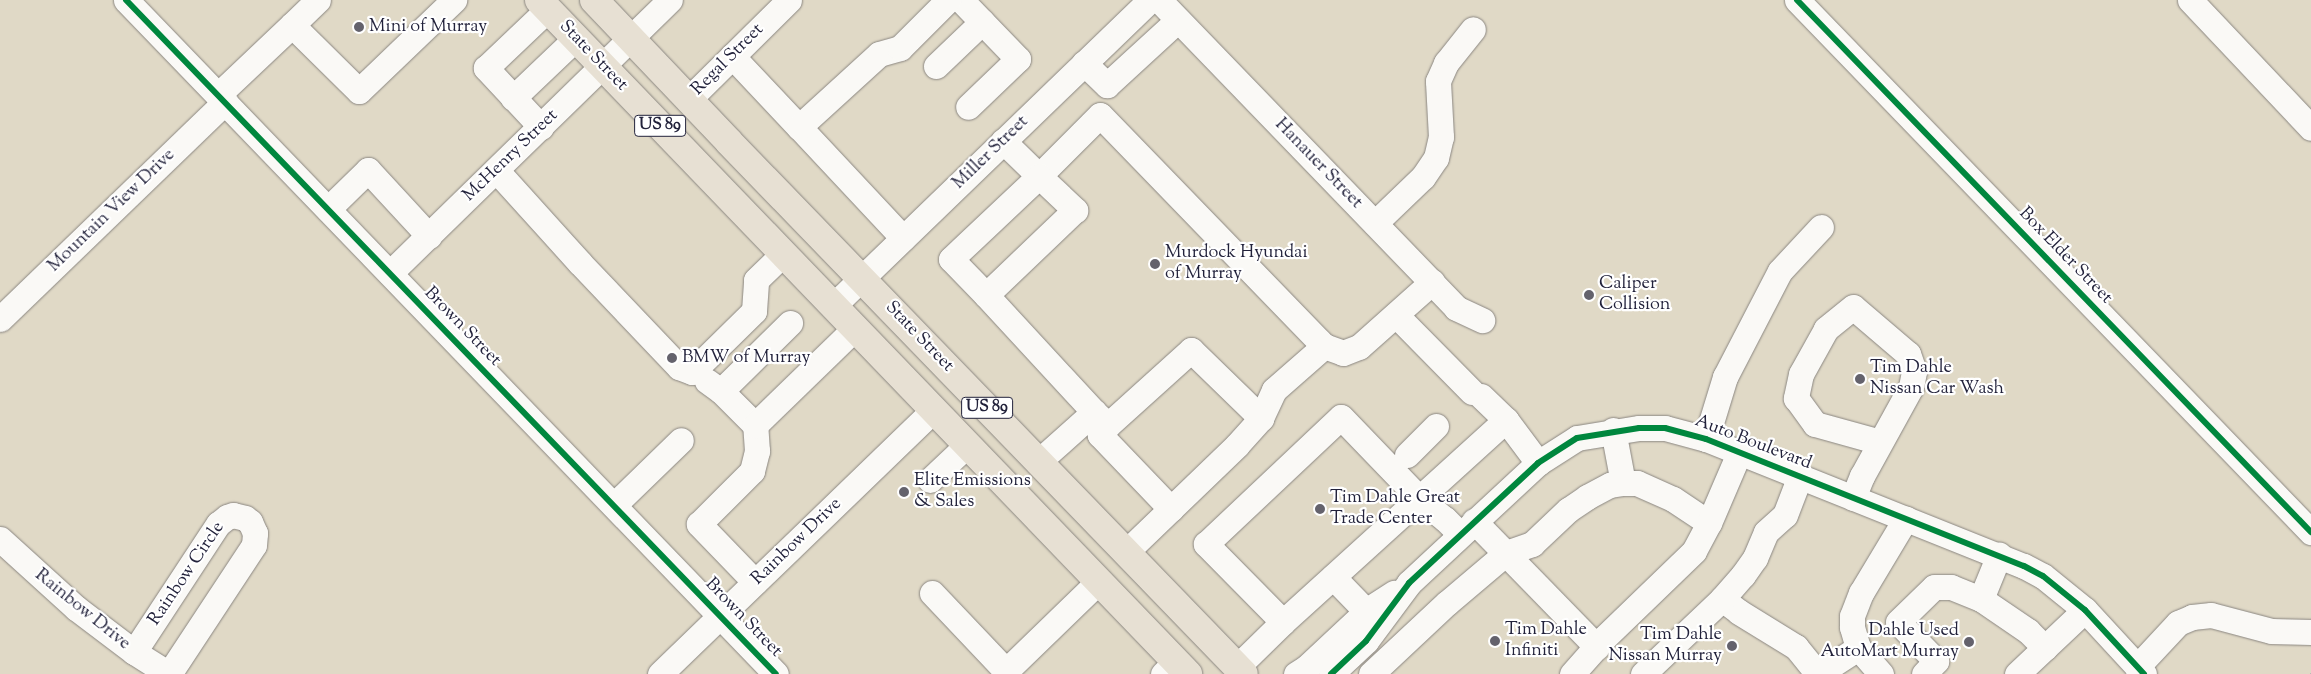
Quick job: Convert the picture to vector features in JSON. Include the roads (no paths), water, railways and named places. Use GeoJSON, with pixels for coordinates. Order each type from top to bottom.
{"type":"FeatureCollection","features":[{"type":"Feature","properties":{"kind":"main road","name":"State Street"},"geometry":{"type":"LineString","coordinates":[[594,0],[688,100],[1241,670]]}},
{"type":"Feature","properties":{"kind":"main road","name":"State Street"},"geometry":{"type":"LineString","coordinates":[[543,5],[1099,581],[1176,670]]}},
{"type":"Feature","properties":{"kind":"street","name":"Mountain View Drive"},"geometry":{"type":"LineString","coordinates":[[0,319],[318,0]]}},
{"type":"Feature","properties":{"kind":"street"},"geometry":{"type":"LineString","coordinates":[[292,25],[359,91],[454,0]]}},
{"type":"Feature","properties":{"kind":"street","name":"McHenry Street"},"geometry":{"type":"LineString","coordinates":[[390,273],[670,0]]}},
{"type":"Feature","properties":{"kind":"street","name":"Regal Street"},"geometry":{"type":"LineString","coordinates":[[688,100],[787,0]]}},
{"type":"Feature","properties":{"kind":"street"},"geometry":{"type":"LineString","coordinates":[[799,127],[879,54],[900,48],[948,0]]}},
{"type":"Feature","properties":{"kind":"street"},"geometry":{"type":"LineString","coordinates":[[961,0],[1018,59],[968,107]]}},
{"type":"Feature","properties":{"kind":"street","name":"Miller Street"},"geometry":{"type":"LineString","coordinates":[[833,306],[1150,0]]}},
{"type":"Feature","properties":{"kind":"street","name":"Hanauer Street"},"geometry":{"type":"LineString","coordinates":[[1159,0],[1456,308],[1482,320]]}},
{"type":"Feature","properties":{"kind":"street","name":"Box Elder Street"},"geometry":{"type":"LineString","coordinates":[[1797,0],[2311,532]]}},
{"type":"Feature","properties":{"kind":"street"},"geometry":{"type":"LineString","coordinates":[[2190,0],[2311,128]]}},
{"type":"Feature","properties":{"kind":"street","name":"Brown Street"},"geometry":{"type":"LineString","coordinates":[[135,3],[221,99],[776,674]]}},
{"type":"Feature","properties":{"kind":"street"},"geometry":{"type":"LineString","coordinates":[[541,127],[486,68],[543,5]]}},
{"type":"Feature","properties":{"kind":"street"},"geometry":{"type":"LineString","coordinates":[[1084,63],[1107,85],[1178,20]]}},
{"type":"Feature","properties":{"kind":"street"},"geometry":{"type":"LineString","coordinates":[[936,66],[982,22]]}},
{"type":"Feature","properties":{"kind":"street"},"geometry":{"type":"LineString","coordinates":[[1375,223],[1423,177],[1436,158],[1441,137],[1438,81],[1446,63],[1473,29]]}},
{"type":"Feature","properties":{"kind":"street"},"geometry":{"type":"LineString","coordinates":[[514,98],[576,38]]}},
{"type":"Feature","properties":{"kind":"street"},"geometry":{"type":"LineString","coordinates":[[732,56],[904,238]]}},
{"type":"Feature","properties":{"kind":"street"},"geometry":{"type":"LineString","coordinates":[[1171,509],[1100,435],[1101,418],[951,259],[1100,115],[1324,346],[1343,353],[1359,347],[1432,282]]}},
{"type":"Feature","properties":{"kind":"street"},"geometry":{"type":"LineString","coordinates":[[986,295],[1075,210],[1003,141]]}},
{"type":"Feature","properties":{"kind":"street"},"geometry":{"type":"LineString","coordinates":[[328,210],[368,170],[429,236]]}},
{"type":"Feature","properties":{"kind":"street"},"geometry":{"type":"LineString","coordinates":[[496,170],[580,263],[680,367],[692,372],[721,391],[755,425],[757,451],[752,471],[699,524],[755,582]]}},
{"type":"Feature","properties":{"kind":"street"},"geometry":{"type":"LineString","coordinates":[[1706,440],[1725,377],[1780,271],[1822,227]]}},
{"type":"Feature","properties":{"kind":"street"},"geometry":{"type":"LineString","coordinates":[[692,372],[754,311],[756,280],[784,254]]}},
{"type":"Feature","properties":{"kind":"street"},"geometry":{"type":"LineString","coordinates":[[1853,498],[1880,442],[1911,387],[1914,371],[1908,354],[1853,307],[1826,329],[1801,374],[1796,398],[1815,424],[1880,442]]}},
{"type":"Feature","properties":{"kind":"street"},"geometry":{"type":"LineString","coordinates":[[1396,314],[1476,394],[1506,420],[1538,463]]}},
{"type":"Feature","properties":{"kind":"street"},"geometry":{"type":"LineString","coordinates":[[721,391],[790,323]]}},
{"type":"Feature","properties":{"kind":"street"},"geometry":{"type":"LineString","coordinates":[[755,425],[855,328]]}},
{"type":"Feature","properties":{"kind":"street"},"geometry":{"type":"LineString","coordinates":[[1126,552],[1237,444],[1261,418],[1274,390],[1324,346]]}},
{"type":"Feature","properties":{"kind":"street"},"geometry":{"type":"LineString","coordinates":[[1039,461],[1101,418],[1191,350],[1261,418]]}},
{"type":"Feature","properties":{"kind":"street","name":"Rainbow Drive"},"geometry":{"type":"LineString","coordinates":[[660,674],[934,410]]}},
{"type":"Feature","properties":{"kind":"street"},"geometry":{"type":"LineString","coordinates":[[1283,622],[1206,544],[1341,417],[1420,500],[1445,519],[1467,528],[1506,553],[1597,647]]}},
{"type":"Feature","properties":{"kind":"street"},"geometry":{"type":"LineString","coordinates":[[1241,670],[1283,622],[1420,500],[1506,420]]}},
{"type":"Feature","properties":{"kind":"street"},"geometry":{"type":"LineString","coordinates":[[1407,455],[1436,426]]}},
{"type":"Feature","properties":{"kind":"street","name":"Auto Boulevard"},"geometry":{"type":"LineString","coordinates":[[1331,674],[1366,641],[1409,583],[1538,463],[1577,438],[1613,430],[1638,428],[1665,428],[1739,452],[1998,555],[2043,576],[2085,610],[2141,670]]}},
{"type":"Feature","properties":{"kind":"street"},"geometry":{"type":"LineString","coordinates":[[1613,430],[1623,483]]}},
{"type":"Feature","properties":{"kind":"street"},"geometry":{"type":"LineString","coordinates":[[614,505],[681,440]]}},
{"type":"Feature","properties":{"kind":"street"},"geometry":{"type":"LineString","coordinates":[[930,480],[967,444]]}},
{"type":"Feature","properties":{"kind":"street"},"geometry":{"type":"LineString","coordinates":[[1572,674],[1694,551],[1709,523],[1739,452]]}},
{"type":"Feature","properties":{"kind":"street"},"geometry":{"type":"LineString","coordinates":[[1643,674],[1722,599],[1756,558],[1766,532],[1785,515],[1800,476]]}},
{"type":"Feature","properties":{"kind":"street"},"geometry":{"type":"LineString","coordinates":[[1371,674],[1447,603],[1506,553],[1532,544],[1568,510],[1610,485],[1637,483],[1673,499],[1709,523]]}},
{"type":"Feature","properties":{"kind":"street","name":"Rainbow Circle"},"geometry":{"type":"LineString","coordinates":[[134,652],[218,524],[227,517],[245,518],[255,533],[254,545],[170,674]]}},
{"type":"Feature","properties":{"kind":"street"},"geometry":{"type":"LineString","coordinates":[[1881,674],[1858,648],[1852,627],[1852,616],[1861,593],[1906,518]]}},
{"type":"Feature","properties":{"kind":"street","name":"Rainbow Drive"},"geometry":{"type":"LineString","coordinates":[[0,539],[76,608],[134,652],[170,674]]}},
{"type":"Feature","properties":{"kind":"street"},"geometry":{"type":"LineString","coordinates":[[1981,599],[1998,555]]}},
{"type":"Feature","properties":{"kind":"street"},"geometry":{"type":"LineString","coordinates":[[1333,577],[1366,611]]}},
{"type":"Feature","properties":{"kind":"street"},"geometry":{"type":"LineString","coordinates":[[932,593],[1006,671],[1099,581]]}},
{"type":"Feature","properties":{"kind":"street","name":"Auto Boulevard"},"geometry":{"type":"LineString","coordinates":[[1296,674],[1307,668],[1366,611],[1409,583]]}},
{"type":"Feature","properties":{"kind":"street"},"geometry":{"type":"LineString","coordinates":[[1926,673],[1936,661],[1898,622],[1934,587],[1951,587],[1981,599],[2028,631],[2045,648]]}},
{"type":"Feature","properties":{"kind":"street"},"geometry":{"type":"LineString","coordinates":[[1722,599],[1739,612],[1796,647],[1818,674],[1858,648]]}},
{"type":"Feature","properties":{"kind":"street"},"geometry":{"type":"LineString","coordinates":[[2017,674],[2085,610]]}},
{"type":"Feature","properties":{"kind":"street"},"geometry":{"type":"LineString","coordinates":[[2141,670],[2164,635],[2178,623],[2192,617],[2211,615],[2272,630],[2311,632]]}},
{"type":"Feature","properties":{"kind":"place","name":"Mini of Murray"},"geometry":{"type":"Point","coordinates":[359,27]}},
{"type":"Feature","properties":{"kind":"place","name":"Murdock Hyundai of Murray"},"geometry":{"type":"Point","coordinates":[1155,264]}},
{"type":"Feature","properties":{"kind":"place","name":"Caliper Collision"},"geometry":{"type":"Point","coordinates":[1589,295]}},
{"type":"Feature","properties":{"kind":"place","name":"BMW of Murray"},"geometry":{"type":"Point","coordinates":[672,358]}},
{"type":"Feature","properties":{"kind":"place","name":"Tim Dahle Nissan Car Wash"},"geometry":{"type":"Point","coordinates":[1860,379]}},
{"type":"Feature","properties":{"kind":"place","name":"Elite Emissions & Sales"},"geometry":{"type":"Point","coordinates":[904,492]}},
{"type":"Feature","properties":{"kind":"place","name":"Tim Dahle Great Trade Center"},"geometry":{"type":"Point","coordinates":[1320,509]}},
{"type":"Feature","properties":{"kind":"place","name":"Tim Dahle Infiniti"},"geometry":{"type":"Point","coordinates":[1495,641]}},
{"type":"Feature","properties":{"kind":"place","name":"Dahle Used AutoMart Murray"},"geometry":{"type":"Point","coordinates":[1969,642]}},
{"type":"Feature","properties":{"kind":"place","name":"Tim Dahle Nissan Murray"},"geometry":{"type":"Point","coordinates":[1732,646]}}]}
